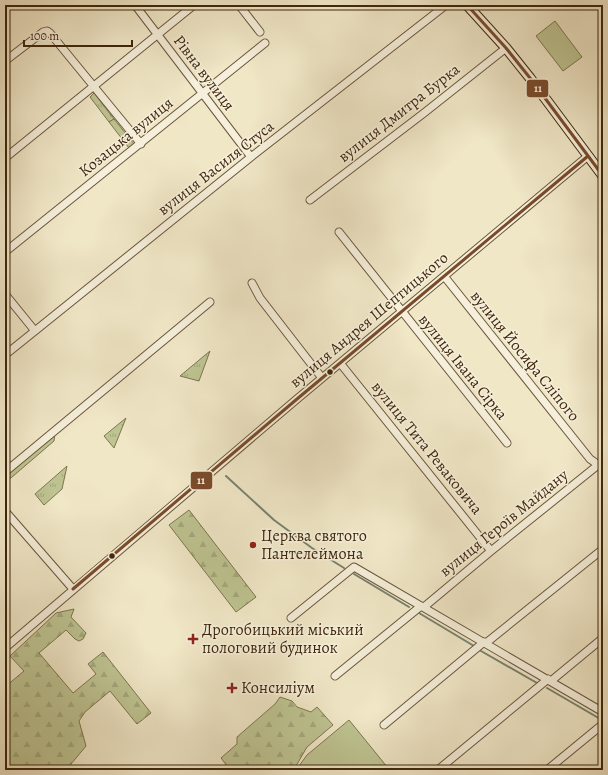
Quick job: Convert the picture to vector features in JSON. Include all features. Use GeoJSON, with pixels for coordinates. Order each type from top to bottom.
{"type":"FeatureCollection","features":[{"type":"Feature","properties":{"kind":"main road"},"geometry":{"type":"LineString","coordinates":[[467,5],[506,48],[530,78],[603,176]]}},
{"type":"Feature","properties":{"kind":"street","name":"Рівна вулиця"},"geometry":{"type":"LineString","coordinates":[[135,5],[251,157]]}},
{"type":"Feature","properties":{"kind":"street"},"geometry":{"type":"LineString","coordinates":[[5,158],[194,5]]}},
{"type":"Feature","properties":{"kind":"street"},"geometry":{"type":"LineString","coordinates":[[239,5],[260,32]]}},
{"type":"Feature","properties":{"kind":"street","name":"вулиця Василя Стуса"},"geometry":{"type":"LineString","coordinates":[[5,355],[251,157],[446,5]]}},
{"type":"Feature","properties":{"kind":"street"},"geometry":{"type":"LineString","coordinates":[[5,61],[47,31],[55,38],[141,144]]}},
{"type":"Feature","properties":{"kind":"street","name":"Козацька вулиця"},"geometry":{"type":"LineString","coordinates":[[5,252],[141,144],[264,43]]}},
{"type":"Feature","properties":{"kind":"street","name":"вулиця Дмитра Бурка"},"geometry":{"type":"LineString","coordinates":[[310,200],[506,48]]}},
{"type":"Feature","properties":{"kind":"street","name":"вулиця Андрея Шептицького"},"geometry":{"type":"LineString","coordinates":[[5,648],[322,378],[588,156]]}},
{"type":"Feature","properties":{"kind":"street","name":"вулиця Івана Сірка"},"geometry":{"type":"LineString","coordinates":[[338,232],[506,443]]}},
{"type":"Feature","properties":{"kind":"street","name":"вулиця Йосифа Сліпого"},"geometry":{"type":"LineString","coordinates":[[444,276],[590,458],[601,465]]}},
{"type":"Feature","properties":{"kind":"street"},"geometry":{"type":"LineString","coordinates":[[252,282],[260,298],[322,378]]}},
{"type":"Feature","properties":{"kind":"street"},"geometry":{"type":"LineString","coordinates":[[5,294],[35,331]]}},
{"type":"Feature","properties":{"kind":"street"},"geometry":{"type":"LineString","coordinates":[[5,472],[210,302]]}},
{"type":"Feature","properties":{"kind":"street","name":"вулиця Тита Реваковича"},"geometry":{"type":"LineString","coordinates":[[340,363],[491,551]]}},
{"type":"Feature","properties":{"kind":"street","name":"вулиця Героїв Майдану"},"geometry":{"type":"LineString","coordinates":[[335,676],[601,465]]}},
{"type":"Feature","properties":{"kind":"street"},"geometry":{"type":"LineString","coordinates":[[5,511],[73,589]]}},
{"type":"Feature","properties":{"kind":"street"},"geometry":{"type":"LineString","coordinates":[[384,725],[603,549]]}},
{"type":"Feature","properties":{"kind":"street"},"geometry":{"type":"LineString","coordinates":[[291,618],[354,567],[603,712]]}},
{"type":"Feature","properties":{"kind":"street"},"geometry":{"type":"LineString","coordinates":[[439,769],[603,638]]}},
{"type":"Feature","properties":{"kind":"street"},"geometry":{"type":"LineString","coordinates":[[547,770],[603,724]]}},
{"type":"Feature","properties":{"kind":"green space"},"geometry":{"type":"Polygon","coordinates":[[[555,21],[582,57],[563,71],[536,36],[555,21]]]}},
{"type":"Feature","properties":{"kind":"green space"},"geometry":{"type":"Polygon","coordinates":[[[94,93],[114,119],[109,122],[90,97],[94,93]]]}},
{"type":"Feature","properties":{"kind":"green space"},"geometry":{"type":"Polygon","coordinates":[[[114,119],[134,144],[129,148],[109,122],[114,119]]]}},
{"type":"Feature","properties":{"kind":"green space"},"geometry":{"type":"Polygon","coordinates":[[[210,351],[199,381],[180,376],[210,351]]]}},
{"type":"Feature","properties":{"kind":"green space"},"geometry":{"type":"Polygon","coordinates":[[[126,418],[114,448],[104,436],[126,418]]]}},
{"type":"Feature","properties":{"kind":"green space"},"geometry":{"type":"Polygon","coordinates":[[[55,433],[54,441],[5,483],[5,475],[55,433]]]}},
{"type":"Feature","properties":{"kind":"green space"},"geometry":{"type":"Polygon","coordinates":[[[67,466],[62,489],[44,505],[35,494],[67,466]]]}},
{"type":"Feature","properties":{"kind":"green space"},"geometry":{"type":"Polygon","coordinates":[[[189,510],[256,597],[236,612],[169,525],[189,510]]]}},
{"type":"Feature","properties":{"kind":"green space"},"geometry":{"type":"Polygon","coordinates":[[[74,609],[71,617],[86,633],[83,639],[79,641],[75,639],[66,630],[39,653],[73,693],[96,674],[88,664],[103,652],[151,713],[137,724],[110,691],[85,712],[79,721],[86,746],[68,770],[5,770],[5,687],[24,671],[10,656],[56,613],[74,609]]]}},
{"type":"Feature","properties":{"kind":"green space"},"geometry":{"type":"Polygon","coordinates":[[[280,697],[292,701],[297,707],[311,712],[317,707],[333,725],[307,747],[292,770],[230,770],[221,758],[237,744],[237,737],[275,704],[280,697]]]}},
{"type":"Feature","properties":{"kind":"green space"},"geometry":{"type":"Polygon","coordinates":[[[349,720],[388,768],[386,770],[296,770],[307,755],[349,720]]]}},
{"type":"Feature","properties":{"kind":"waterway"},"geometry":{"type":"LineString","coordinates":[[226,476],[274,520],[312,548],[344,568]]}},
{"type":"Feature","properties":{"kind":"waterway"},"geometry":{"type":"LineString","coordinates":[[354,574],[409,607]]}},
{"type":"Feature","properties":{"kind":"waterway"},"geometry":{"type":"LineString","coordinates":[[419,613],[474,646]]}},
{"type":"Feature","properties":{"kind":"waterway"},"geometry":{"type":"LineString","coordinates":[[481,651],[537,683]]}},
{"type":"Feature","properties":{"kind":"waterway"},"geometry":{"type":"LineString","coordinates":[[547,688],[602,720]]}},
{"type":"Feature","properties":{"kind":"transit line","name":"11"},"geometry":{"type":"LineString","coordinates":[[467,5],[506,48],[530,78],[603,176]]}},
{"type":"Feature","properties":{"kind":"transit line","name":"11"},"geometry":{"type":"LineString","coordinates":[[73,589],[297,399],[588,156]]}},
{"type":"Feature","properties":{"kind":"place","name":"Церква святого Пантелеймона"},"geometry":{"type":"Point","coordinates":[253,545]}},
{"type":"Feature","properties":{"kind":"place","name":"Дрогобицький міський пологовий будинок"},"geometry":{"type":"Point","coordinates":[193,639]}},
{"type":"Feature","properties":{"kind":"place","name":"Консиліум"},"geometry":{"type":"Point","coordinates":[232,688]}}]}
